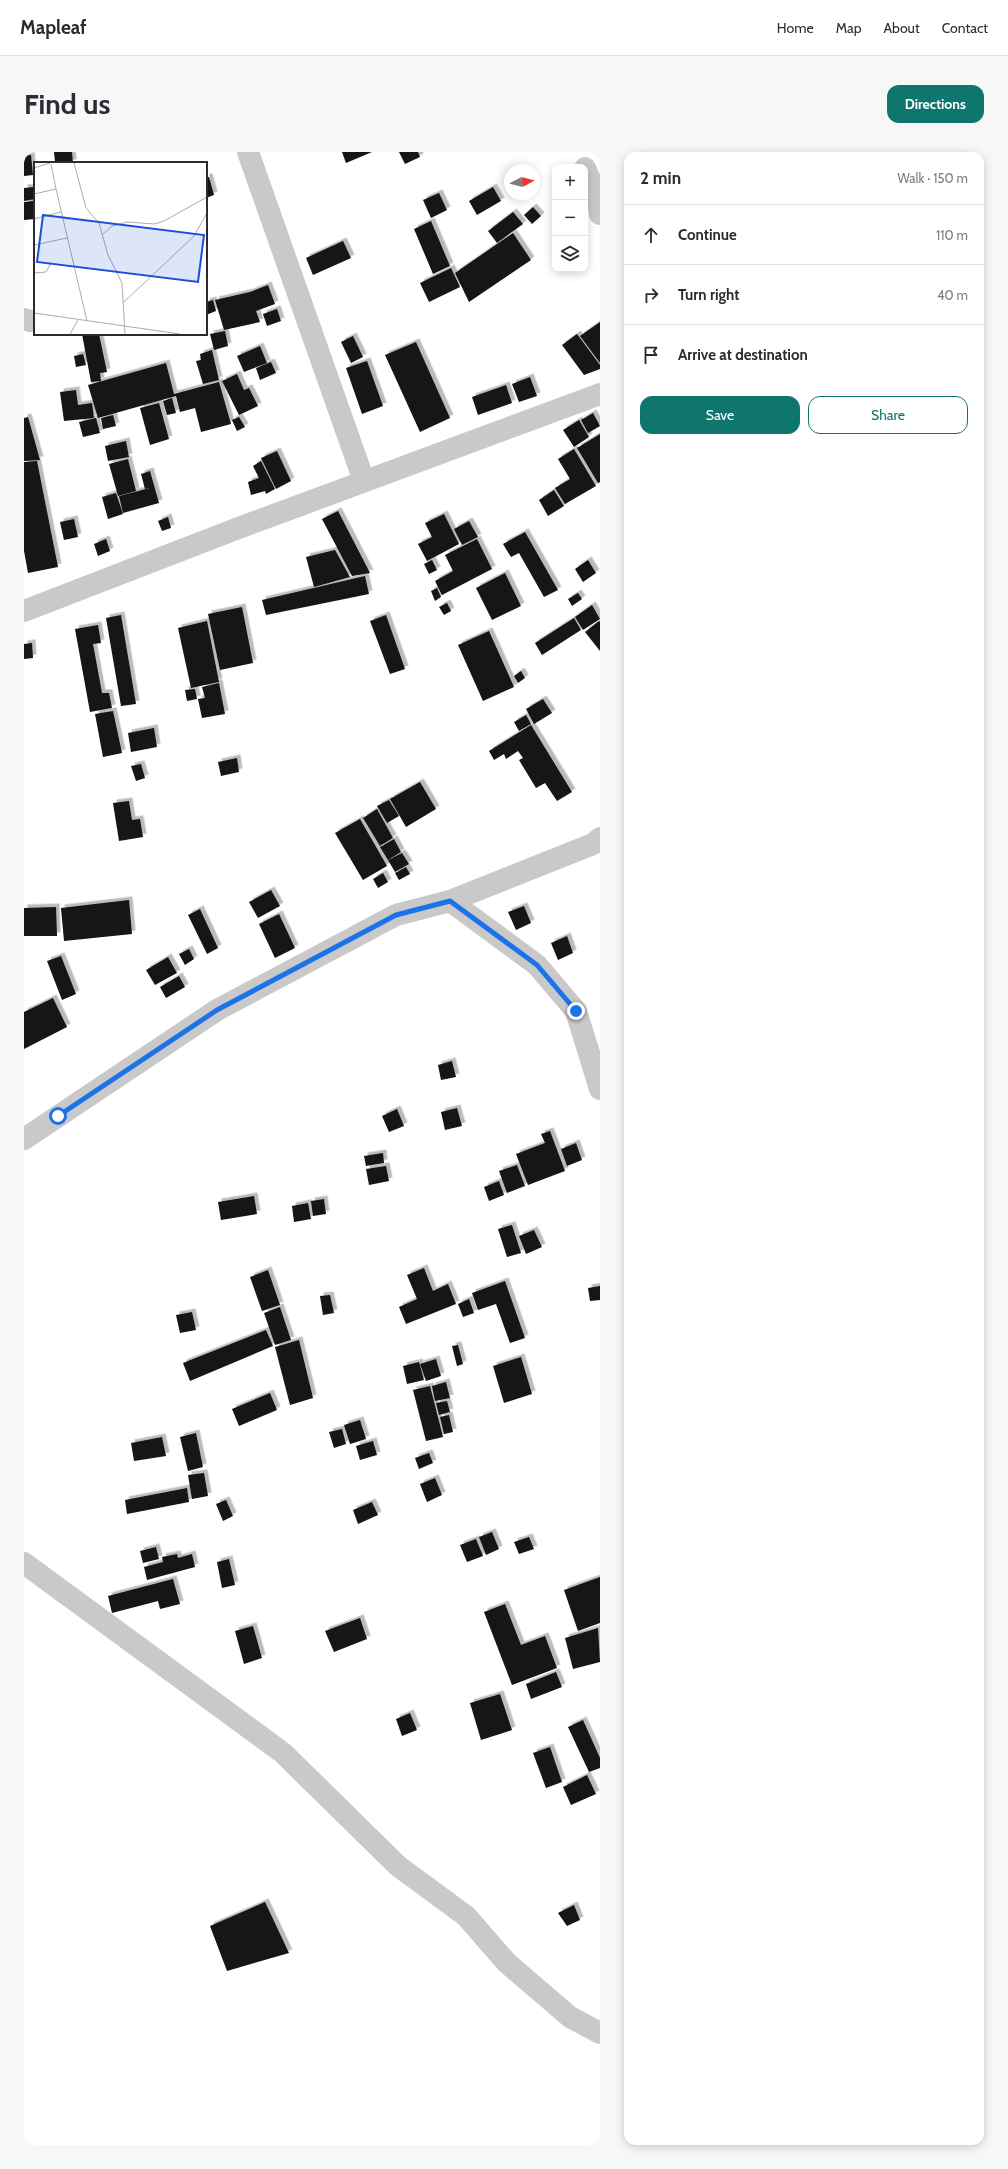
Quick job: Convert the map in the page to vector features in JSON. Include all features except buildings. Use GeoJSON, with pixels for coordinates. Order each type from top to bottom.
{"type":"FeatureCollection","features":[{"type":"Feature","properties":{"kind":"street"},"geometry":{"type":"LineString","coordinates":[[248,152],[364,481]]}},
{"type":"Feature","properties":{"kind":"street"},"geometry":{"type":"LineString","coordinates":[[578,152],[584,164]]}},
{"type":"Feature","properties":{"kind":"street"},"geometry":{"type":"LineString","coordinates":[[588,174],[597,195],[600,214]]}},
{"type":"Feature","properties":{"kind":"street"},"geometry":{"type":"LineString","coordinates":[[24,611],[364,481],[600,394]]}},
{"type":"Feature","properties":{"kind":"street"},"geometry":{"type":"LineString","coordinates":[[24,1139],[217,1010],[396,915],[450,901],[593,844],[600,838]]}},
{"type":"Feature","properties":{"kind":"street"},"geometry":{"type":"LineString","coordinates":[[450,901],[537,965],[576,1011],[600,1089]]}},
{"type":"Feature","properties":{"kind":"street"},"geometry":{"type":"LineString","coordinates":[[24,1563],[283,1753],[398,1866],[466,1916],[507,1963],[570,2017],[600,2034]]}},
{"type":"Feature","properties":{"kind":"route"},"geometry":{"type":"LineString","coordinates":[[58,1116],[217,1010],[396,915],[450,901],[537,965],[576,1011]]}}]}
